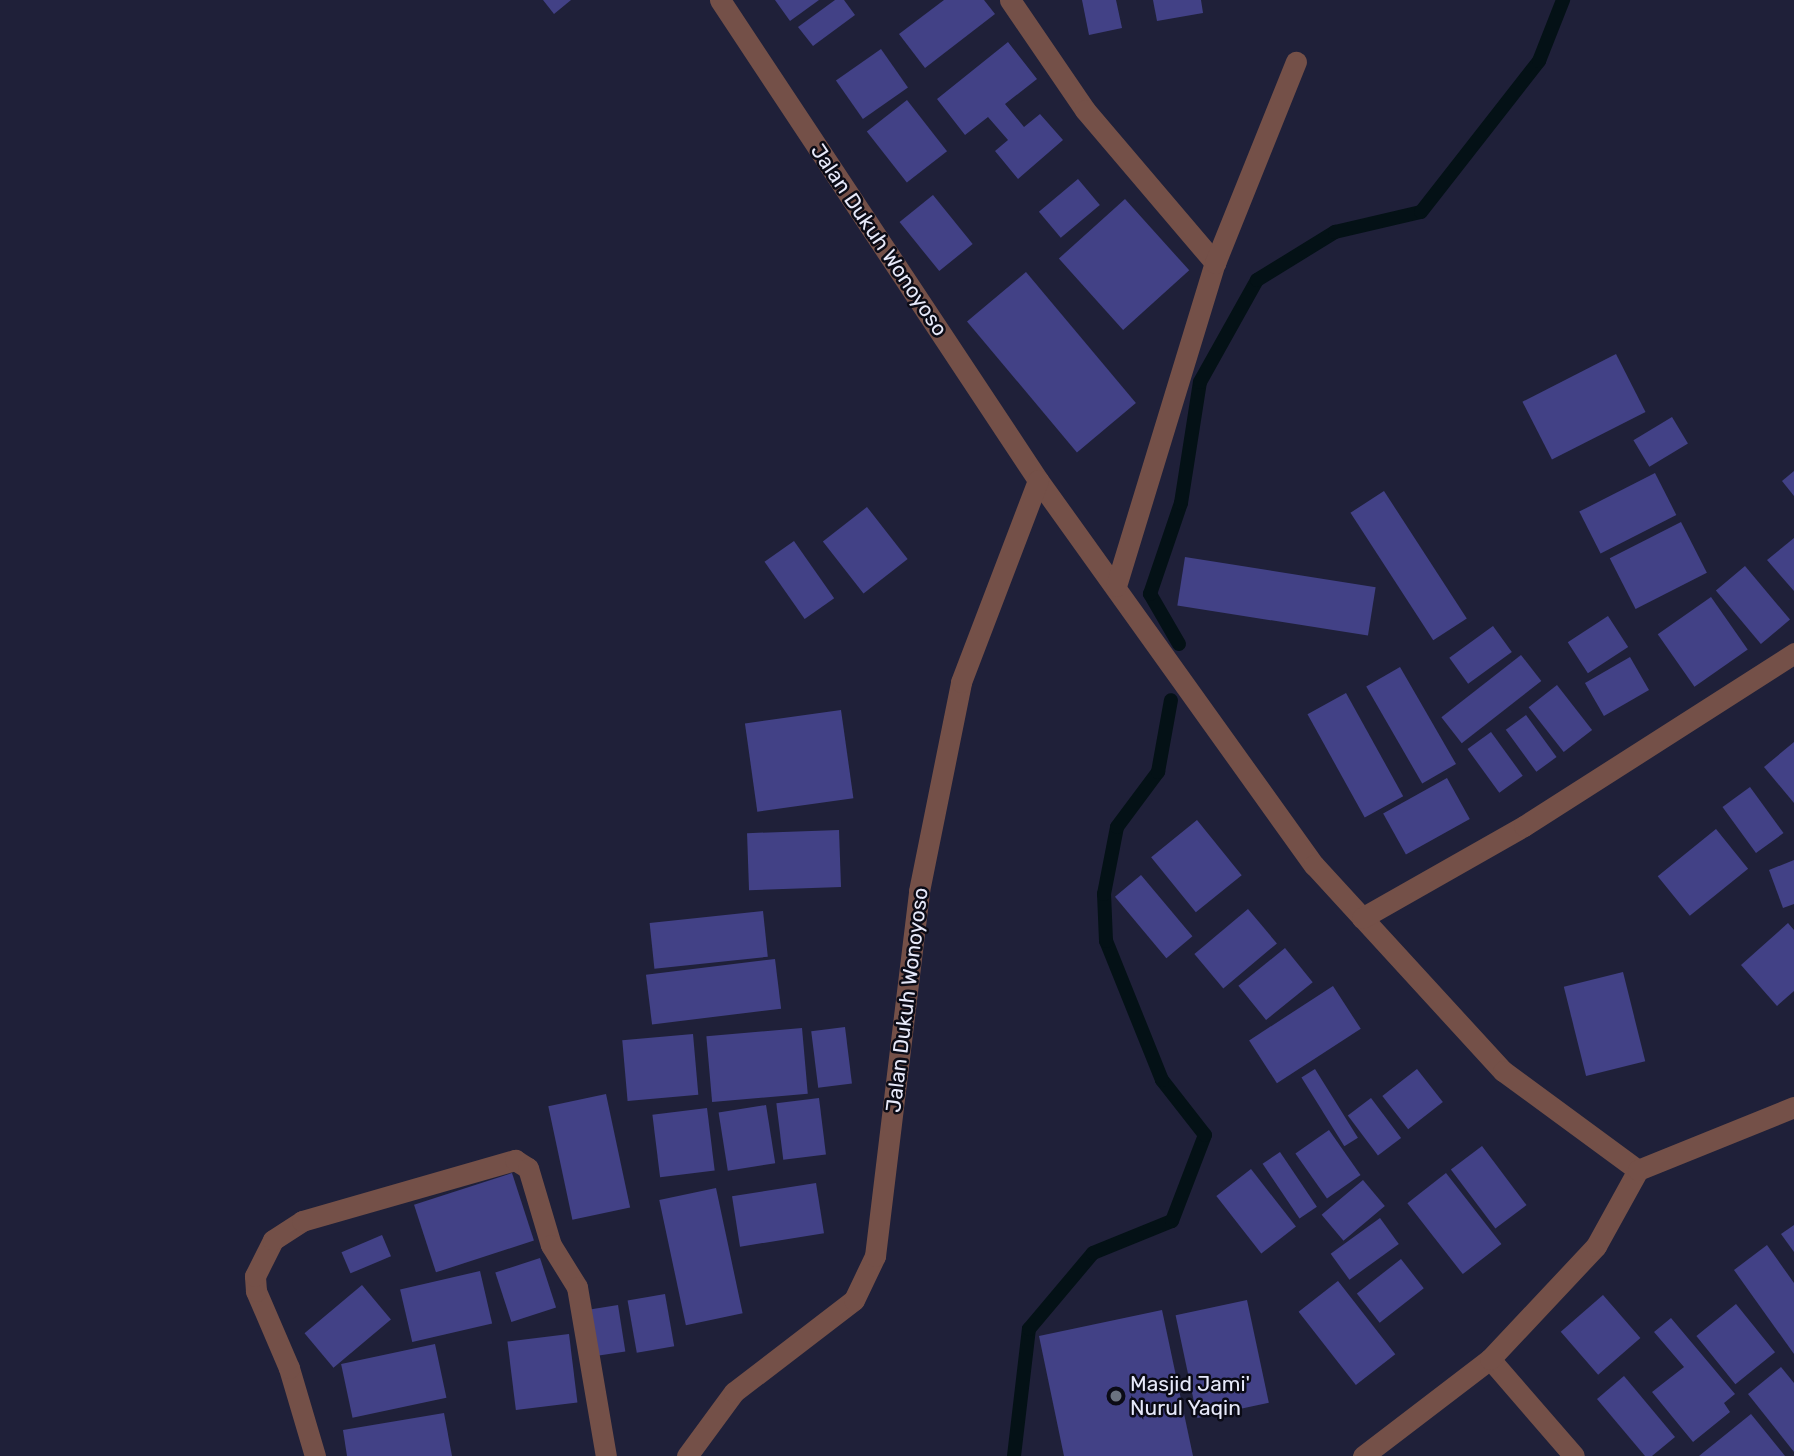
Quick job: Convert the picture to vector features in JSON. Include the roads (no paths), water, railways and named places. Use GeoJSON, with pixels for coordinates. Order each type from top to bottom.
{"type":"FeatureCollection","features":[{"type":"Feature","properties":{"kind":"street","name":"Jalan Dukuh Wonoyoso"},"geometry":{"type":"LineString","coordinates":[[720,0],[1038,480],[1116,586],[1229,751],[1362,918],[1503,1071],[1638,1170]]}},
{"type":"Feature","properties":{"kind":"street"},"geometry":{"type":"LineString","coordinates":[[1010,0],[1085,110],[1215,263]]}},
{"type":"Feature","properties":{"kind":"street"},"geometry":{"type":"LineString","coordinates":[[1116,586],[1215,263],[1296,62]]}},
{"type":"Feature","properties":{"kind":"street","name":"Jalan Dukuh Wonoyoso"},"geometry":{"type":"LineString","coordinates":[[687,1456],[734,1392],[854,1300],[876,1256],[919,891],[961,682],[1038,480]]}},
{"type":"Feature","properties":{"kind":"street"},"geometry":{"type":"LineString","coordinates":[[1362,918],[1524,826],[1794,653]]}},
{"type":"Feature","properties":{"kind":"street"},"geometry":{"type":"LineString","coordinates":[[1363,1456],[1490,1359],[1596,1246],[1638,1170],[1794,1107]]}},
{"type":"Feature","properties":{"kind":"street"},"geometry":{"type":"LineString","coordinates":[[315,1456],[289,1368],[256,1292],[255,1276],[273,1240],[302,1221],[428,1190],[515,1160],[528,1168],[551,1245],[578,1287],[606,1456]]}},
{"type":"Feature","properties":{"kind":"street"},"geometry":{"type":"LineString","coordinates":[[1490,1359],[1574,1456]]}},
{"type":"Feature","properties":{"kind":"waterway"},"geometry":{"type":"LineString","coordinates":[[1179,644],[1150,594],[1181,503],[1200,382],[1257,280],[1335,232],[1421,212],[1539,61],[1563,0]]}},
{"type":"Feature","properties":{"kind":"waterway"},"geometry":{"type":"LineString","coordinates":[[1014,1456],[1029,1329],[1093,1253],[1172,1221],[1205,1135],[1162,1080],[1106,941],[1104,894],[1117,827],[1158,772],[1171,700]]}},
{"type":"Feature","properties":{"kind":"place","name":"Masjid Jami' Nurul Yaqin"},"geometry":{"type":"Point","coordinates":[1116,1396]}}]}
